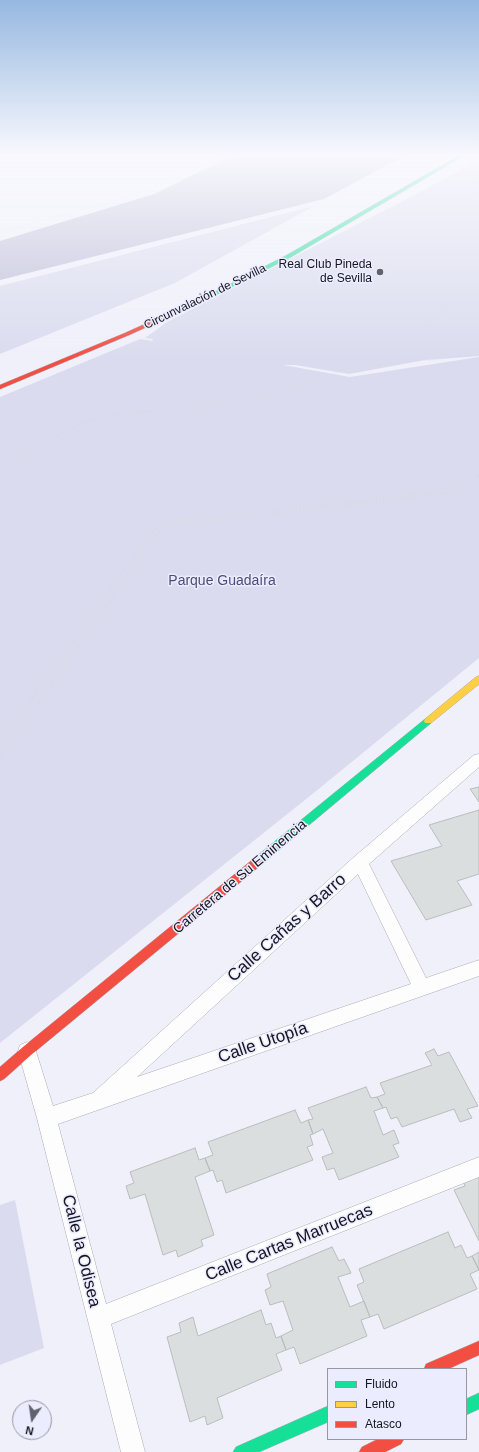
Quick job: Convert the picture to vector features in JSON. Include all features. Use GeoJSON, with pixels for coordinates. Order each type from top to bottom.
{"type":"FeatureCollection","features":[{"type":"Feature","properties":{"kind":"main road","name":"Circunvalación de Sevilla"},"geometry":{"type":"LineString","coordinates":[[0,386],[127,334],[216,294],[289,256],[347,223]]}},
{"type":"Feature","properties":{"kind":"main road","name":"Carretera de Su Eminencia"},"geometry":{"type":"LineString","coordinates":[[0,1075],[479,679]]}},
{"type":"Feature","properties":{"kind":"main road"},"geometry":{"type":"LineString","coordinates":[[434,1368],[477,1353]]}},
{"type":"Feature","properties":{"kind":"main road"},"geometry":{"type":"LineString","coordinates":[[467,1407],[479,1401]]}},
{"type":"Feature","properties":{"kind":"main road"},"geometry":{"type":"LineString","coordinates":[[241,1452],[327,1414]]}},
{"type":"Feature","properties":{"kind":"main road"},"geometry":{"type":"LineString","coordinates":[[367,1452],[394,1440]]}},
{"type":"Feature","properties":{"kind":"street","name":"Calle Cañas y Barro"},"geometry":{"type":"LineString","coordinates":[[98,1101],[360,862],[479,759]]}},
{"type":"Feature","properties":{"kind":"street"},"geometry":{"type":"LineString","coordinates":[[360,862],[422,988]]}},
{"type":"Feature","properties":{"kind":"street","name":"Calle Utopía"},"geometry":{"type":"LineString","coordinates":[[47,1118],[479,968]]}},
{"type":"Feature","properties":{"kind":"street","name":"Calle la Odisea"},"geometry":{"type":"LineString","coordinates":[[28,1051],[47,1118],[133,1452]]}},
{"type":"Feature","properties":{"kind":"street","name":"Calle Cartas Marruecas"},"geometry":{"type":"LineString","coordinates":[[98,1318],[479,1167]]}},
{"type":"Feature","properties":{"kind":"path"},"geometry":{"type":"LineString","coordinates":[[0,232],[35,223]]}},
{"type":"Feature","properties":{"kind":"path"},"geometry":{"type":"LineString","coordinates":[[479,287],[456,298],[446,310],[418,331],[415,336],[422,353],[434,354],[479,349]]}},
{"type":"Feature","properties":{"kind":"path"},"geometry":{"type":"LineString","coordinates":[[0,470],[6,468],[56,436],[78,425],[102,417],[272,395],[307,385],[348,368],[479,355]]}},
{"type":"Feature","properties":{"kind":"path"},"geometry":{"type":"LineString","coordinates":[[0,744],[148,535],[163,523],[428,493],[479,476]]}},
{"type":"Feature","properties":{"kind":"path"},"geometry":{"type":"LineString","coordinates":[[0,758],[156,536],[172,526],[443,494],[479,482]]}},
{"type":"Feature","properties":{"kind":"green space"},"geometry":{"type":"Polygon","coordinates":[[[248,223],[284,223],[175,283],[0,354],[0,286],[248,223]]]}},
{"type":"Feature","properties":{"kind":"green space","name":"Parque Guadaíra"},"geometry":{"type":"Polygon","coordinates":[[[360,223],[479,223],[479,356],[425,360],[349,374],[295,365],[283,365],[350,377],[479,357],[479,658],[310,796],[0,1043],[0,397],[140,339],[153,341],[152,339],[145,338],[167,322],[360,223]]]}},
{"type":"Feature","properties":{"kind":"green space"},"geometry":{"type":"Polygon","coordinates":[[[15,1200],[44,1348],[0,1365],[0,1205],[15,1200]]]}},
{"type":"Feature","properties":{"kind":"shaded area"},"geometry":{"type":"Polygon","coordinates":[[[60,223],[229,223],[0,280],[0,241],[60,223]]]}},
{"type":"Feature","properties":{"kind":"building"},"geometry":{"type":"Polygon","coordinates":[[[479,787],[479,802],[470,789],[479,787]]]}},
{"type":"Feature","properties":{"kind":"building"},"geometry":{"type":"Polygon","coordinates":[[[479,810],[479,874],[457,881],[472,905],[426,920],[391,861],[442,846],[429,825],[479,810]]]}},
{"type":"Feature","properties":{"kind":"building"},"geometry":{"type":"Polygon","coordinates":[[[434,1049],[438,1056],[449,1052],[478,1106],[467,1109],[472,1118],[460,1122],[454,1109],[402,1127],[397,1117],[391,1119],[386,1107],[383,1108],[377,1097],[385,1094],[380,1083],[432,1065],[425,1053],[434,1049]]]}},
{"type":"Feature","properties":{"kind":"building"},"geometry":{"type":"Polygon","coordinates":[[[366,1087],[371,1098],[377,1097],[383,1108],[374,1111],[383,1135],[394,1130],[399,1143],[393,1145],[399,1157],[339,1180],[334,1168],[327,1170],[322,1157],[333,1153],[323,1129],[313,1134],[308,1120],[313,1119],[308,1108],[366,1087]]]}},
{"type":"Feature","properties":{"kind":"building"},"geometry":{"type":"Polygon","coordinates":[[[295,1110],[301,1123],[308,1120],[313,1134],[310,1135],[313,1145],[307,1147],[313,1160],[226,1193],[222,1180],[217,1182],[213,1170],[210,1171],[205,1158],[213,1155],[208,1142],[295,1110]]]}},
{"type":"Feature","properties":{"kind":"building"},"geometry":{"type":"Polygon","coordinates":[[[195,1148],[199,1160],[205,1158],[210,1171],[195,1177],[214,1235],[201,1240],[203,1246],[178,1257],[176,1250],[163,1255],[145,1194],[130,1199],[126,1186],[134,1183],[130,1172],[195,1148]]]}},
{"type":"Feature","properties":{"kind":"building"},"geometry":{"type":"Polygon","coordinates":[[[479,1173],[479,1241],[454,1190],[465,1186],[462,1179],[479,1173]]]}},
{"type":"Feature","properties":{"kind":"building"},"geometry":{"type":"Polygon","coordinates":[[[448,1232],[455,1248],[461,1245],[467,1258],[472,1256],[479,1270],[470,1274],[477,1289],[384,1329],[378,1314],[370,1317],[357,1285],[364,1282],[359,1269],[448,1232]]]}},
{"type":"Feature","properties":{"kind":"building"},"geometry":{"type":"Polygon","coordinates":[[[332,1247],[339,1261],[344,1259],[351,1273],[338,1277],[350,1307],[364,1301],[370,1317],[361,1320],[367,1336],[300,1364],[294,1347],[286,1350],[281,1336],[293,1330],[283,1301],[270,1305],[265,1290],[271,1287],[267,1274],[332,1247]]]}},
{"type":"Feature","properties":{"kind":"building"},"geometry":{"type":"Polygon","coordinates":[[[479,1252],[479,1270],[472,1256],[479,1252]]]}},
{"type":"Feature","properties":{"kind":"building"},"geometry":{"type":"Polygon","coordinates":[[[261,1310],[266,1325],[271,1323],[276,1338],[281,1336],[286,1350],[276,1354],[282,1370],[217,1398],[223,1418],[207,1425],[205,1416],[190,1422],[167,1337],[181,1332],[179,1323],[193,1317],[198,1336],[261,1310]]]}},
{"type":"Feature","properties":{"kind":"traffic: fast"},"geometry":{"type":"LineString","coordinates":[[198,302],[289,256],[346,223]]}},
{"type":"Feature","properties":{"kind":"traffic: fast"},"geometry":{"type":"LineString","coordinates":[[256,863],[428,721]]}},
{"type":"Feature","properties":{"kind":"traffic: fast"},"geometry":{"type":"LineString","coordinates":[[467,1407],[479,1401]]}},
{"type":"Feature","properties":{"kind":"traffic: fast"},"geometry":{"type":"LineString","coordinates":[[241,1452],[327,1414]]}},
{"type":"Feature","properties":{"kind":"traffic: slow"},"geometry":{"type":"LineString","coordinates":[[428,721],[479,679]]}},
{"type":"Feature","properties":{"kind":"traffic: jam"},"geometry":{"type":"LineString","coordinates":[[0,387],[127,334],[198,302]]}},
{"type":"Feature","properties":{"kind":"traffic: jam"},"geometry":{"type":"LineString","coordinates":[[0,1075],[27,1051],[256,863]]}},
{"type":"Feature","properties":{"kind":"traffic: jam"},"geometry":{"type":"LineString","coordinates":[[433,1368],[479,1348]]}},
{"type":"Feature","properties":{"kind":"traffic: jam"},"geometry":{"type":"LineString","coordinates":[[367,1452],[394,1440]]}},
{"type":"Feature","properties":{"kind":"place","name":"Real Club Pineda de Sevilla"},"geometry":{"type":"Point","coordinates":[380,272]}}]}
